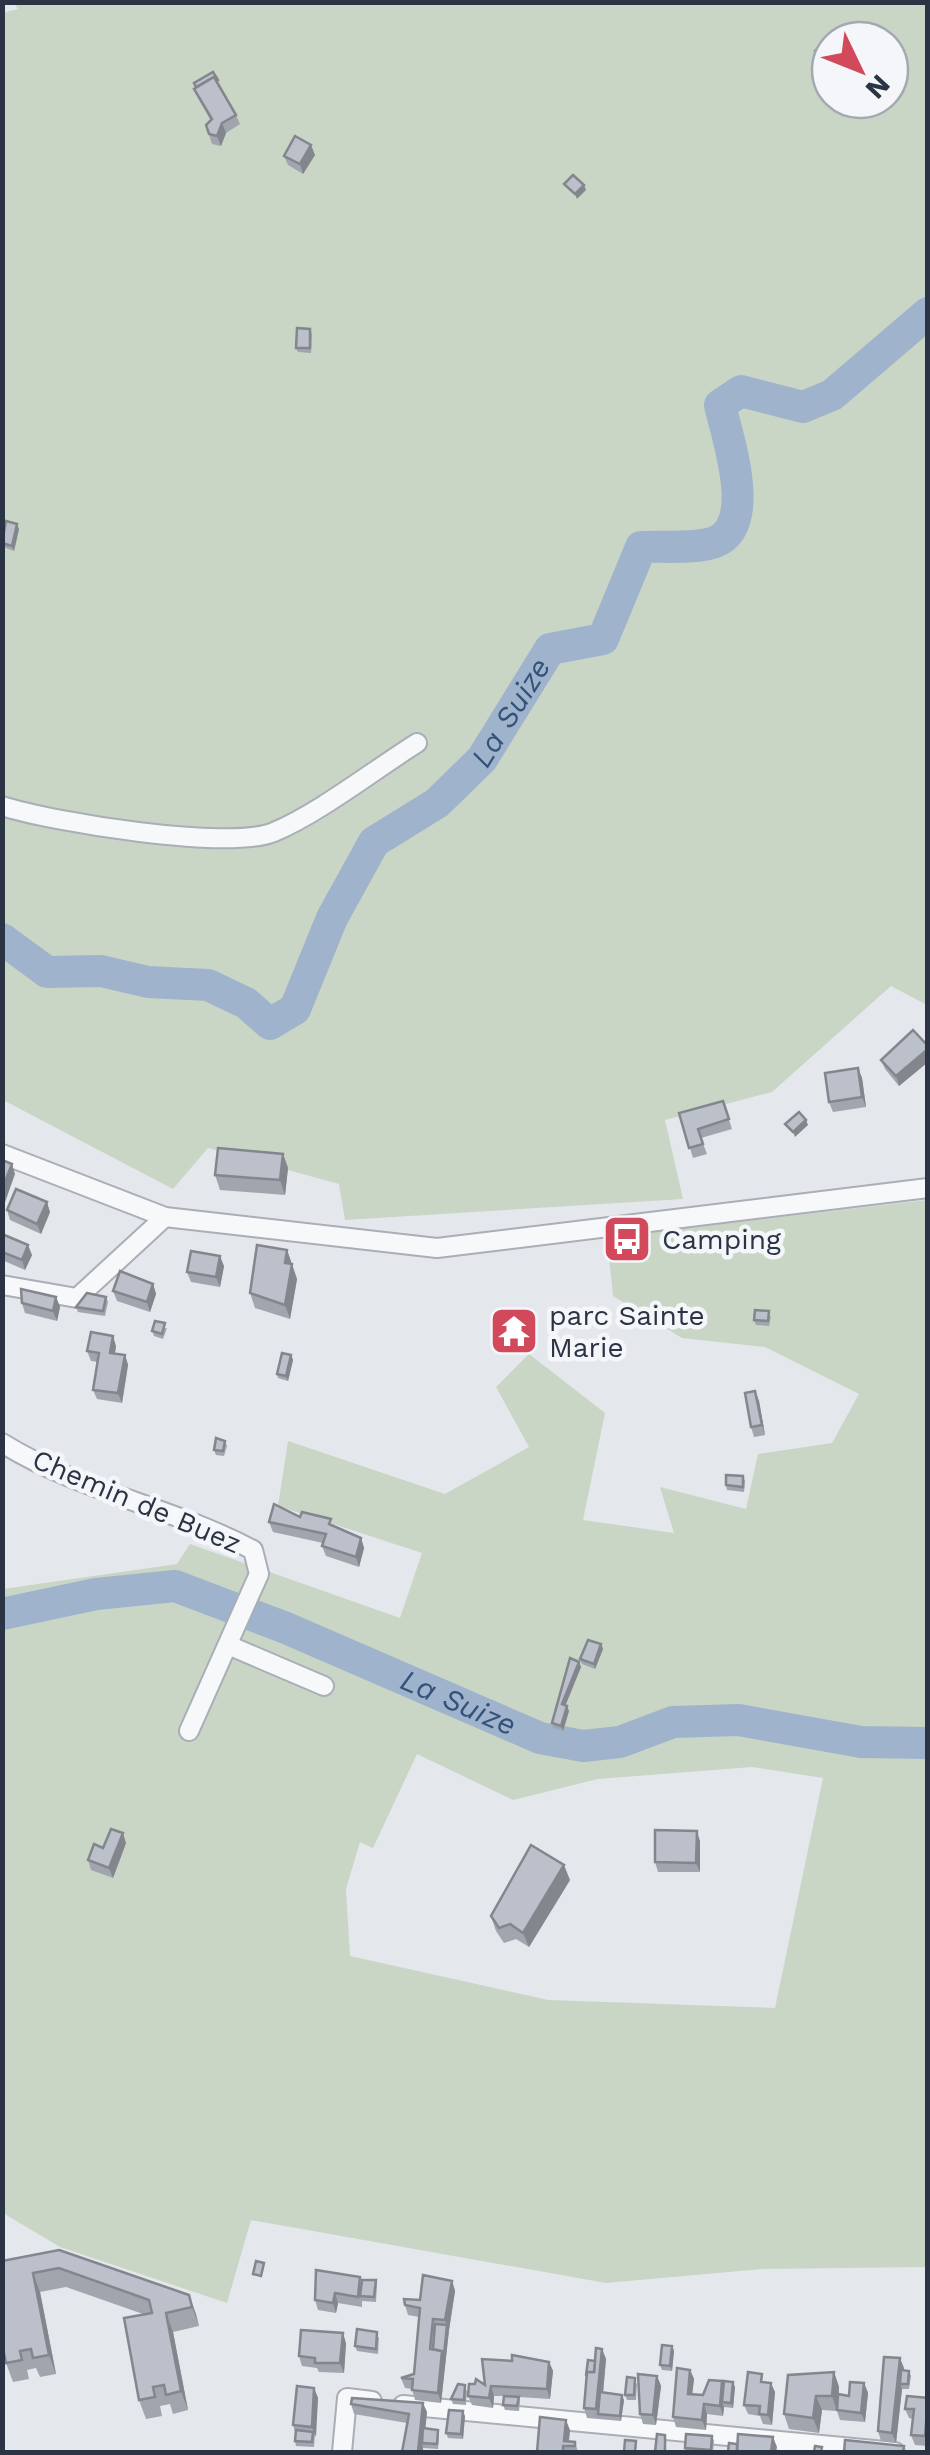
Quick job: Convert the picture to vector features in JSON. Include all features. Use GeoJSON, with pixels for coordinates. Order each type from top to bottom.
{"type":"FeatureCollection","features":[{"type":"Feature","properties":{"kind":"street"},"geometry":{"type":"LineString","coordinates":[[2,806],[35,816],[195,838],[272,833],[417,743]]}},
{"type":"Feature","properties":{"kind":"street"},"geometry":{"type":"LineString","coordinates":[[2,1154],[165,1217],[437,1248],[928,1188]]}},
{"type":"Feature","properties":{"kind":"street"},"geometry":{"type":"LineString","coordinates":[[2,1286],[76,1298],[165,1217]]}},
{"type":"Feature","properties":{"kind":"street","name":"Chemin de Buez"},"geometry":{"type":"LineString","coordinates":[[2,1443],[96,1490],[226,1536],[253,1550],[259,1565],[251,1594],[189,1731]]}},
{"type":"Feature","properties":{"kind":"street"},"geometry":{"type":"LineString","coordinates":[[228,1645],[324,1686]]}},
{"type":"Feature","properties":{"kind":"street"},"geometry":{"type":"LineString","coordinates":[[342,2452],[347,2398],[896,2452]]}},
{"type":"Feature","properties":{"kind":"green space"},"geometry":{"type":"Polygon","coordinates":[[[13,2],[927,3],[927,1005],[891,986],[772,1092],[665,1120],[683,1199],[345,1220],[339,1184],[208,1148],[173,1189],[3,1100],[2,13],[18,9],[13,2]]]}},
{"type":"Feature","properties":{"kind":"green space"},"geometry":{"type":"Polygon","coordinates":[[[927,1200],[927,2267],[762,2269],[606,2283],[251,2220],[227,2303],[60,2247],[3,2213],[3,1589],[177,1564],[190,1544],[400,1618],[422,1553],[278,1506],[288,1441],[445,1494],[529,1447],[496,1387],[529,1354],[605,1413],[583,1520],[674,1533],[660,1487],[746,1509],[758,1454],[832,1443],[859,1394],[765,1347],[682,1338],[613,1296],[607,1237],[927,1200]],[[417,1754],[373,1848],[360,1842],[346,1889],[350,1956],[548,2000],[775,2008],[823,1778],[752,1767],[598,1779],[513,1800],[417,1754]]]}},
{"type":"Feature","properties":{"kind":"building"},"geometry":{"type":"Polygon","coordinates":[[[213,72],[218,80],[214,77],[196,87],[194,83],[213,72]]]}},
{"type":"Feature","properties":{"kind":"building"},"geometry":{"type":"Polygon","coordinates":[[[214,77],[236,115],[222,123],[217,136],[209,134],[206,125],[212,119],[194,89],[214,77]]]}},
{"type":"Feature","properties":{"kind":"building"},"geometry":{"type":"Polygon","coordinates":[[[295,136],[311,145],[300,164],[284,156],[295,136]]]}},
{"type":"Feature","properties":{"kind":"building"},"geometry":{"type":"Polygon","coordinates":[[[573,175],[584,185],[575,194],[564,184],[573,175]]]}},
{"type":"Feature","properties":{"kind":"building"},"geometry":{"type":"Polygon","coordinates":[[[297,328],[310,329],[310,348],[296,348],[297,328]]]}},
{"type":"Feature","properties":{"kind":"building"},"geometry":{"type":"Polygon","coordinates":[[[6,521],[17,524],[12,546],[2,543],[6,521]]]}},
{"type":"Feature","properties":{"kind":"building"},"geometry":{"type":"Polygon","coordinates":[[[913,1030],[928,1049],[896,1076],[881,1060],[913,1030]]]}},
{"type":"Feature","properties":{"kind":"building"},"geometry":{"type":"Polygon","coordinates":[[[858,1068],[862,1097],[829,1102],[825,1073],[858,1068]]]}},
{"type":"Feature","properties":{"kind":"building"},"geometry":{"type":"Polygon","coordinates":[[[723,1101],[729,1119],[698,1129],[703,1144],[689,1148],[679,1113],[723,1101]]]}},
{"type":"Feature","properties":{"kind":"building"},"geometry":{"type":"Polygon","coordinates":[[[799,1112],[806,1120],[793,1132],[785,1124],[799,1112]]]}},
{"type":"Feature","properties":{"kind":"building"},"geometry":{"type":"Polygon","coordinates":[[[218,1148],[283,1154],[280,1180],[215,1175],[218,1148]]]}},
{"type":"Feature","properties":{"kind":"building"},"geometry":{"type":"Polygon","coordinates":[[[2,1160],[12,1164],[2,1189],[2,1160]]]}},
{"type":"Feature","properties":{"kind":"building"},"geometry":{"type":"Polygon","coordinates":[[[16,1189],[47,1202],[37,1224],[7,1210],[16,1189]]]}},
{"type":"Feature","properties":{"kind":"building"},"geometry":{"type":"Polygon","coordinates":[[[2,1234],[28,1245],[22,1260],[2,1252],[2,1234]]]}},
{"type":"Feature","properties":{"kind":"building"},"geometry":{"type":"Polygon","coordinates":[[[257,1245],[287,1250],[285,1263],[292,1264],[285,1305],[250,1293],[257,1245]]]}},
{"type":"Feature","properties":{"kind":"building"},"geometry":{"type":"Polygon","coordinates":[[[191,1251],[220,1256],[216,1277],[187,1272],[191,1251]]]}},
{"type":"Feature","properties":{"kind":"building"},"geometry":{"type":"Polygon","coordinates":[[[120,1271],[153,1284],[147,1302],[113,1291],[120,1271]]]}},
{"type":"Feature","properties":{"kind":"building"},"geometry":{"type":"Polygon","coordinates":[[[21,1289],[56,1297],[53,1311],[22,1303],[21,1289]]]}},
{"type":"Feature","properties":{"kind":"building"},"geometry":{"type":"Polygon","coordinates":[[[87,1293],[106,1297],[103,1311],[76,1307],[87,1293]]]}},
{"type":"Feature","properties":{"kind":"building"},"geometry":{"type":"Polygon","coordinates":[[[755,1310],[769,1311],[768,1321],[754,1320],[755,1310]]]}},
{"type":"Feature","properties":{"kind":"building"},"geometry":{"type":"Polygon","coordinates":[[[155,1321],[165,1323],[162,1334],[152,1331],[155,1321]]]}},
{"type":"Feature","properties":{"kind":"building"},"geometry":{"type":"Polygon","coordinates":[[[508,1322],[518,1322],[518,1332],[509,1333],[508,1322]]]}},
{"type":"Feature","properties":{"kind":"building"},"geometry":{"type":"Polygon","coordinates":[[[91,1332],[113,1336],[110,1353],[125,1355],[118,1393],[93,1390],[99,1353],[87,1351],[91,1332]]]}},
{"type":"Feature","properties":{"kind":"building"},"geometry":{"type":"Polygon","coordinates":[[[282,1353],[291,1355],[286,1376],[277,1374],[282,1353]]]}},
{"type":"Feature","properties":{"kind":"building"},"geometry":{"type":"Polygon","coordinates":[[[755,1391],[762,1425],[751,1427],[745,1393],[755,1391]]]}},
{"type":"Feature","properties":{"kind":"building"},"geometry":{"type":"Polygon","coordinates":[[[216,1438],[225,1441],[223,1451],[214,1450],[216,1438]]]}},
{"type":"Feature","properties":{"kind":"building"},"geometry":{"type":"Polygon","coordinates":[[[726,1475],[743,1476],[743,1487],[726,1485],[726,1475]]]}},
{"type":"Feature","properties":{"kind":"building"},"geometry":{"type":"Polygon","coordinates":[[[274,1504],[300,1517],[302,1512],[331,1519],[329,1524],[361,1538],[356,1557],[322,1546],[326,1534],[269,1522],[274,1504]]]}},
{"type":"Feature","properties":{"kind":"building"},"geometry":{"type":"Polygon","coordinates":[[[588,1640],[601,1644],[594,1664],[580,1659],[588,1640]]]}},
{"type":"Feature","properties":{"kind":"building"},"geometry":{"type":"Polygon","coordinates":[[[570,1658],[579,1662],[562,1704],[567,1706],[561,1726],[552,1723],[570,1658]]]}},
{"type":"Feature","properties":{"kind":"building"},"geometry":{"type":"Polygon","coordinates":[[[111,1829],[123,1833],[109,1868],[88,1860],[94,1844],[103,1848],[111,1829]]]}},
{"type":"Feature","properties":{"kind":"building"},"geometry":{"type":"Polygon","coordinates":[[[655,1830],[697,1831],[696,1863],[655,1862],[655,1830]]]}},
{"type":"Feature","properties":{"kind":"building"},"geometry":{"type":"Polygon","coordinates":[[[531,1845],[564,1865],[523,1933],[510,1924],[499,1928],[491,1916],[531,1845]]]}},
{"type":"Feature","properties":{"kind":"building"},"geometry":{"type":"Polygon","coordinates":[[[59,2250],[189,2295],[192,2307],[166,2313],[181,2391],[166,2395],[164,2385],[153,2387],[155,2397],[139,2400],[124,2318],[152,2313],[149,2300],[59,2268],[33,2273],[49,2355],[33,2358],[31,2349],[20,2351],[22,2360],[6,2363],[2,2344],[2,2261],[59,2250]]]}},
{"type":"Feature","properties":{"kind":"building"},"geometry":{"type":"Polygon","coordinates":[[[256,2261],[264,2263],[261,2276],[253,2274],[256,2261]]]}},
{"type":"Feature","properties":{"kind":"building"},"geometry":{"type":"Polygon","coordinates":[[[316,2270],[360,2277],[358,2297],[335,2293],[333,2303],[315,2300],[316,2270]]]}},
{"type":"Feature","properties":{"kind":"building"},"geometry":{"type":"Polygon","coordinates":[[[423,2275],[452,2281],[445,2320],[433,2319],[430,2349],[442,2351],[438,2393],[412,2390],[413,2379],[401,2378],[414,2374],[420,2308],[405,2305],[404,2299],[420,2300],[423,2275]]]}},
{"type":"Feature","properties":{"kind":"building"},"geometry":{"type":"Polygon","coordinates":[[[362,2280],[376,2280],[374,2297],[360,2296],[362,2280]]]}},
{"type":"Feature","properties":{"kind":"building"},"geometry":{"type":"Polygon","coordinates":[[[435,2324],[447,2325],[444,2355],[433,2349],[435,2324]]]}},
{"type":"Feature","properties":{"kind":"building"},"geometry":{"type":"Polygon","coordinates":[[[357,2329],[377,2332],[376,2349],[355,2346],[357,2329]]]}},
{"type":"Feature","properties":{"kind":"building"},"geometry":{"type":"Polygon","coordinates":[[[301,2330],[343,2333],[340,2363],[315,2363],[315,2358],[299,2356],[301,2330]]]}},
{"type":"Feature","properties":{"kind":"building"},"geometry":{"type":"Polygon","coordinates":[[[662,2345],[672,2346],[670,2366],[660,2365],[662,2345]]]}},
{"type":"Feature","properties":{"kind":"building"},"geometry":{"type":"Polygon","coordinates":[[[596,2348],[602,2349],[596,2409],[584,2408],[587,2372],[594,2372],[596,2348]]]}},
{"type":"Feature","properties":{"kind":"building"},"geometry":{"type":"Polygon","coordinates":[[[512,2355],[549,2362],[547,2389],[491,2386],[489,2398],[468,2396],[469,2384],[475,2384],[476,2379],[485,2385],[482,2359],[512,2361],[512,2355]]]}},
{"type":"Feature","properties":{"kind":"building"},"geometry":{"type":"Polygon","coordinates":[[[884,2357],[900,2358],[892,2433],[878,2431],[884,2357]]]}},
{"type":"Feature","properties":{"kind":"building"},"geometry":{"type":"Polygon","coordinates":[[[588,2360],[595,2361],[594,2372],[587,2372],[586,2376],[588,2360]]]}},
{"type":"Feature","properties":{"kind":"building"},"geometry":{"type":"Polygon","coordinates":[[[677,2368],[690,2370],[688,2394],[703,2395],[709,2380],[722,2381],[720,2406],[704,2404],[702,2420],[673,2417],[677,2368]]]}},
{"type":"Feature","properties":{"kind":"building"},"geometry":{"type":"Polygon","coordinates":[[[901,2370],[909,2371],[908,2384],[900,2384],[901,2370]]]}},
{"type":"Feature","properties":{"kind":"building"},"geometry":{"type":"Polygon","coordinates":[[[748,2372],[762,2374],[761,2382],[771,2383],[768,2415],[759,2414],[760,2406],[744,2405],[748,2372]]]}},
{"type":"Feature","properties":{"kind":"building"},"geometry":{"type":"Polygon","coordinates":[[[834,2372],[832,2396],[816,2396],[813,2418],[784,2414],[788,2375],[834,2372]]]}},
{"type":"Feature","properties":{"kind":"building"},"geometry":{"type":"Polygon","coordinates":[[[638,2374],[657,2376],[653,2415],[640,2414],[638,2374]]]}},
{"type":"Feature","properties":{"kind":"building"},"geometry":{"type":"Polygon","coordinates":[[[627,2377],[635,2378],[634,2395],[625,2395],[627,2377]]]}},
{"type":"Feature","properties":{"kind":"building"},"geometry":{"type":"Polygon","coordinates":[[[724,2381],[733,2382],[731,2403],[722,2402],[724,2381]]]}},
{"type":"Feature","properties":{"kind":"building"},"geometry":{"type":"Polygon","coordinates":[[[850,2382],[864,2383],[861,2413],[837,2410],[838,2394],[849,2396],[850,2382]]]}},
{"type":"Feature","properties":{"kind":"building"},"geometry":{"type":"Polygon","coordinates":[[[458,2384],[465,2385],[464,2400],[451,2399],[458,2384]]]}},
{"type":"Feature","properties":{"kind":"building"},"geometry":{"type":"Polygon","coordinates":[[[297,2386],[314,2388],[312,2427],[293,2425],[297,2386]]]}},
{"type":"Feature","properties":{"kind":"building"},"geometry":{"type":"Polygon","coordinates":[[[600,2392],[622,2395],[620,2416],[598,2414],[600,2392]]]}},
{"type":"Feature","properties":{"kind":"building"},"geometry":{"type":"Polygon","coordinates":[[[504,2396],[519,2397],[517,2406],[503,2405],[504,2396]]]}},
{"type":"Feature","properties":{"kind":"building"},"geometry":{"type":"Polygon","coordinates":[[[907,2396],[928,2398],[925,2436],[911,2435],[914,2409],[905,2409],[907,2396]]]}},
{"type":"Feature","properties":{"kind":"building"},"geometry":{"type":"Polygon","coordinates":[[[352,2398],[423,2403],[418,2452],[402,2452],[409,2414],[351,2404],[352,2398]]]}},
{"type":"Feature","properties":{"kind":"building"},"geometry":{"type":"Polygon","coordinates":[[[449,2410],[463,2411],[461,2434],[446,2433],[449,2410]]]}},
{"type":"Feature","properties":{"kind":"building"},"geometry":{"type":"Polygon","coordinates":[[[540,2417],[566,2420],[564,2441],[575,2442],[575,2446],[563,2446],[563,2452],[537,2452],[540,2417]]]}},
{"type":"Feature","properties":{"kind":"building"},"geometry":{"type":"Polygon","coordinates":[[[423,2428],[438,2430],[437,2444],[422,2443],[423,2428]]]}},
{"type":"Feature","properties":{"kind":"building"},"geometry":{"type":"Polygon","coordinates":[[[296,2430],[313,2432],[312,2442],[295,2441],[296,2430]]]}},
{"type":"Feature","properties":{"kind":"building"},"geometry":{"type":"Polygon","coordinates":[[[657,2434],[665,2435],[665,2452],[655,2452],[657,2434]]]}},
{"type":"Feature","properties":{"kind":"building"},"geometry":{"type":"Polygon","coordinates":[[[686,2434],[712,2436],[711,2450],[685,2448],[686,2434]]]}},
{"type":"Feature","properties":{"kind":"building"},"geometry":{"type":"Polygon","coordinates":[[[738,2434],[773,2437],[771,2452],[737,2452],[738,2434]]]}},
{"type":"Feature","properties":{"kind":"building"},"geometry":{"type":"Polygon","coordinates":[[[625,2440],[636,2441],[635,2452],[624,2452],[625,2440]]]}},
{"type":"Feature","properties":{"kind":"building"},"geometry":{"type":"Polygon","coordinates":[[[845,2440],[904,2446],[903,2452],[844,2452],[845,2440]]]}},
{"type":"Feature","properties":{"kind":"building"},"geometry":{"type":"Polygon","coordinates":[[[729,2443],[737,2444],[737,2452],[728,2452],[729,2443]]]}},
{"type":"Feature","properties":{"kind":"waterway","name":"La Suize"},"geometry":{"type":"LineString","coordinates":[[2,939],[47,972],[101,971],[148,982],[208,985],[246,1003],[270,1024],[295,1009],[332,918],[374,842],[437,803],[482,759],[550,649],[603,639],[641,547],[704,545],[726,534],[734,520],[737,481],[720,405],[741,391],[803,407],[832,395],[928,313]]}},
{"type":"Feature","properties":{"kind":"waterway","name":"La Suize"},"geometry":{"type":"LineString","coordinates":[[2,1614],[96,1594],[175,1586],[286,1628],[540,1738],[583,1746],[620,1742],[673,1722],[739,1720],[861,1742],[928,1743]]}},
{"type":"Feature","properties":{"kind":"place","name":"Camping"},"geometry":{"type":"Point","coordinates":[627,1239]}},
{"type":"Feature","properties":{"kind":"place","name":"parc Sainte Marie"},"geometry":{"type":"Point","coordinates":[514,1331]}}]}
